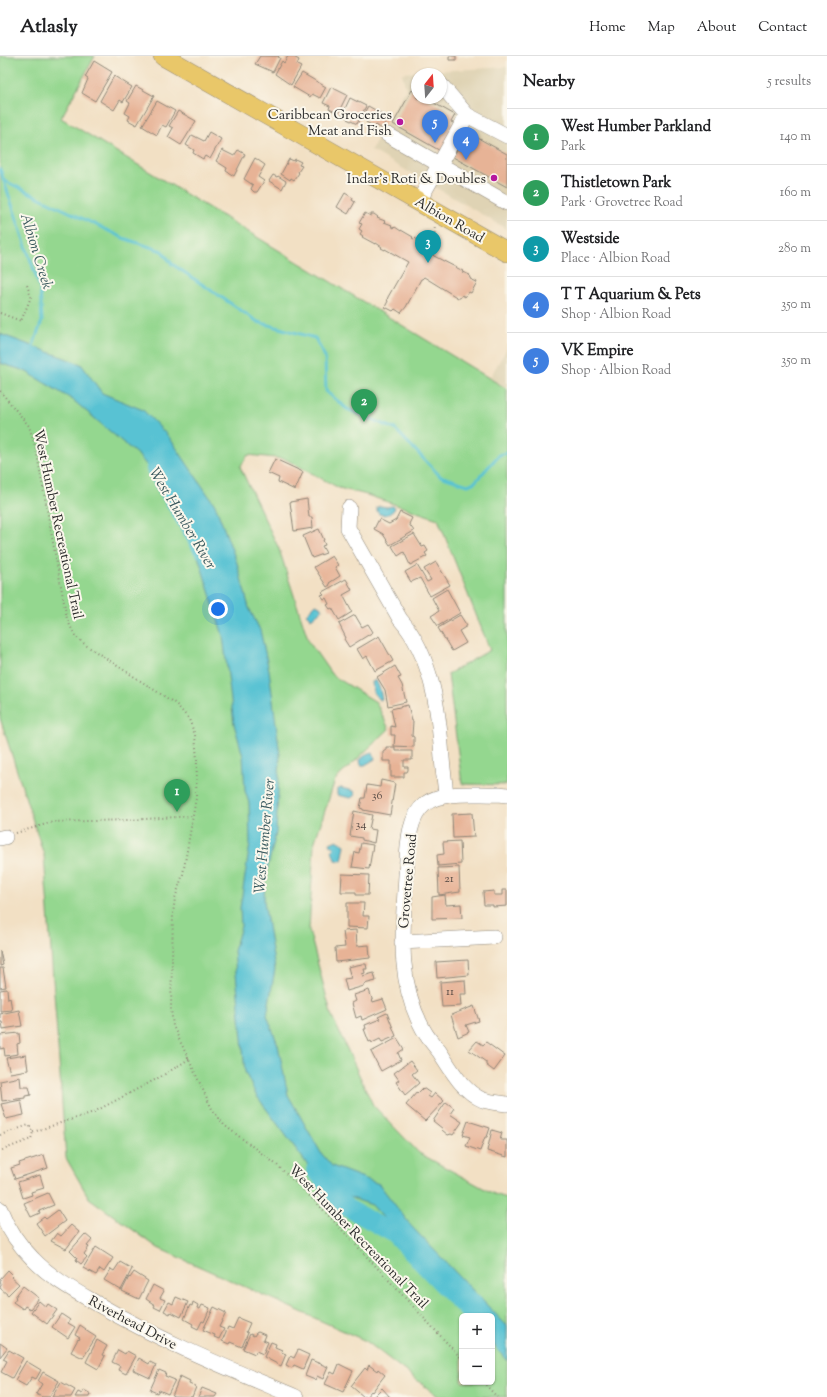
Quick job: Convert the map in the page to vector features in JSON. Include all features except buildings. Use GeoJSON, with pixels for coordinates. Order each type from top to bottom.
{"type":"FeatureCollection","features":[{"type":"Feature","properties":{"kind":"main road","name":"Albion Road"},"geometry":{"type":"LineString","coordinates":[[163,56],[507,252]]}},
{"type":"Feature","properties":{"kind":"street"},"geometry":{"type":"LineString","coordinates":[[447,92],[468,115],[507,136]]}},
{"type":"Feature","properties":{"kind":"street"},"geometry":{"type":"LineString","coordinates":[[418,201],[468,115]]}},
{"type":"Feature","properties":{"kind":"street"},"geometry":{"type":"LineString","coordinates":[[388,135],[507,203]]}},
{"type":"Feature","properties":{"kind":"street"},"geometry":{"type":"LineString","coordinates":[[349,508],[348,528],[400,619],[406,625],[415,640],[431,681],[438,716],[446,795],[507,795]]}},
{"type":"Feature","properties":{"kind":"street","name":"Grovetree Road"},"geometry":{"type":"LineString","coordinates":[[446,795],[440,796],[425,804],[418,812],[409,835],[402,942],[406,984],[423,1029],[447,1064],[469,1090],[483,1099],[507,1104]]}},
{"type":"Feature","properties":{"kind":"street"},"geometry":{"type":"LineString","coordinates":[[402,942],[494,937]]}},
{"type":"Feature","properties":{"kind":"street","name":"Riverhead Drive"},"geometry":{"type":"LineString","coordinates":[[0,1209],[10,1229],[22,1246],[34,1260],[52,1276],[127,1321],[174,1344],[296,1397]]}},
{"type":"Feature","properties":{"kind":"path"},"geometry":{"type":"LineString","coordinates":[[434,245],[435,227]]}},
{"type":"Feature","properties":{"kind":"path"},"geometry":{"type":"LineString","coordinates":[[0,313],[22,321],[31,297],[27,285]]}},
{"type":"Feature","properties":{"kind":"path","name":"West Humber Recreational Trail"},"geometry":{"type":"LineString","coordinates":[[0,391],[29,426],[36,449],[66,619],[75,636],[87,646],[176,704],[189,719],[195,735],[197,760],[196,798],[183,874],[175,898],[171,1009],[174,1026],[188,1059],[212,1109],[224,1125],[277,1165],[316,1202],[459,1356]]}},
{"type":"Feature","properties":{"kind":"path"},"geometry":{"type":"LineString","coordinates":[[3,837],[53,822],[129,820],[193,816]]}},
{"type":"Feature","properties":{"kind":"path"},"geometry":{"type":"LineString","coordinates":[[33,1132],[94,1112],[162,1076],[188,1059]]}},
{"type":"Feature","properties":{"kind":"path"},"geometry":{"type":"LineString","coordinates":[[0,1135],[29,1125],[33,1132],[31,1139],[0,1151]]}},
{"type":"Feature","properties":{"kind":"path"},"geometry":{"type":"LineString","coordinates":[[487,1385],[498,1397]]}},
{"type":"Feature","properties":{"kind":"shaded area"},"geometry":{"type":"Polygon","coordinates":[[[507,67],[507,229],[371,150],[406,89],[402,73],[411,72],[411,104],[447,104],[447,70],[507,67]]]}},
{"type":"Feature","properties":{"kind":"shaded area"},"geometry":{"type":"Polygon","coordinates":[[[507,348],[507,389],[489,379],[507,348]]]}},
{"type":"Feature","properties":{"kind":"green space"},"geometry":{"type":"Polygon","coordinates":[[[0,56],[95,56],[61,118],[507,389],[507,785],[462,784],[448,674],[490,650],[438,519],[367,495],[339,488],[285,459],[248,455],[240,467],[279,549],[309,642],[332,675],[376,702],[389,729],[335,780],[314,844],[309,930],[331,1014],[373,1105],[419,1153],[494,1194],[507,1198],[507,1397],[439,1397],[366,1341],[158,1248],[89,1198],[66,1158],[44,855],[0,718],[0,56]]]}},
{"type":"Feature","properties":{"kind":"water"},"geometry":{"type":"Polygon","coordinates":[[[0,334],[81,364],[102,393],[143,410],[169,437],[215,505],[237,563],[249,608],[260,630],[269,670],[280,755],[276,833],[265,879],[264,901],[275,969],[267,1015],[278,1045],[288,1095],[321,1153],[332,1166],[379,1184],[412,1227],[495,1313],[466,1313],[372,1205],[334,1192],[316,1176],[256,1095],[245,1072],[234,951],[241,926],[240,908],[250,844],[249,803],[245,791],[243,756],[234,724],[223,636],[184,511],[139,456],[73,400],[25,371],[0,363],[0,334]]]}},
{"type":"Feature","properties":{"kind":"water"},"geometry":{"type":"Polygon","coordinates":[[[393,506],[395,508],[392,512],[382,515],[377,511],[377,507],[393,506]]]}},
{"type":"Feature","properties":{"kind":"water"},"geometry":{"type":"Polygon","coordinates":[[[316,604],[320,606],[322,610],[311,619],[306,614],[316,604]]]}},
{"type":"Feature","properties":{"kind":"water"},"geometry":{"type":"Polygon","coordinates":[[[376,680],[382,699],[379,700],[373,692],[372,682],[376,680]]]}},
{"type":"Feature","properties":{"kind":"water"},"geometry":{"type":"Polygon","coordinates":[[[368,753],[373,753],[375,759],[365,765],[361,765],[360,760],[368,753]]]}},
{"type":"Feature","properties":{"kind":"water"},"geometry":{"type":"Polygon","coordinates":[[[341,788],[354,791],[355,795],[351,798],[337,795],[337,790],[341,788]]]}},
{"type":"Feature","properties":{"kind":"water"},"geometry":{"type":"Polygon","coordinates":[[[337,840],[345,845],[342,861],[335,860],[332,851],[334,848],[330,843],[337,840]]]}},
{"type":"Feature","properties":{"kind":"water"},"geometry":{"type":"Polygon","coordinates":[[[495,1313],[507,1326],[507,1361],[495,1347],[495,1313]]]}},
{"type":"Feature","properties":{"kind":"waterway","name":"Albion Creek"},"geometry":{"type":"LineString","coordinates":[[0,169],[40,288],[42,321],[33,350]]}},
{"type":"Feature","properties":{"kind":"waterway"},"geometry":{"type":"LineString","coordinates":[[3,180],[123,238],[162,251],[172,264],[258,322],[315,338],[325,357],[326,391],[347,409],[395,429],[440,476],[468,485],[475,482],[499,455],[507,453]]}},
{"type":"Feature","properties":{"kind":"waterway","name":"West Humber River"},"geometry":{"type":"LineString","coordinates":[[155,469],[202,549]]}},
{"type":"Feature","properties":{"kind":"waterway","name":"West Humber River"},"geometry":{"type":"LineString","coordinates":[[315,1170],[346,1207],[394,1234],[470,1313]]}},
{"type":"Feature","properties":{"kind":"place","name":"Caribbean Groceries Meat and Fish"},"geometry":{"type":"Point","coordinates":[400,122]}},
{"type":"Feature","properties":{"kind":"place","name":"VK Empire"},"geometry":{"type":"Point","coordinates":[435,143]}},
{"type":"Feature","properties":{"kind":"place","name":"T T Aquarium & Pets"},"geometry":{"type":"Point","coordinates":[466,160]}},
{"type":"Feature","properties":{"kind":"place","name":"Indar's Roti & Doubles"},"geometry":{"type":"Point","coordinates":[494,178]}},
{"type":"Feature","properties":{"kind":"place","name":"Westside"},"geometry":{"type":"Point","coordinates":[428,263]}},
{"type":"Feature","properties":{"kind":"place","name":"Thistletown Park"},"geometry":{"type":"Point","coordinates":[364,422]}},
{"type":"Feature","properties":{"kind":"place","name":"West Humber Parkland"},"geometry":{"type":"Point","coordinates":[177,812]}}]}
